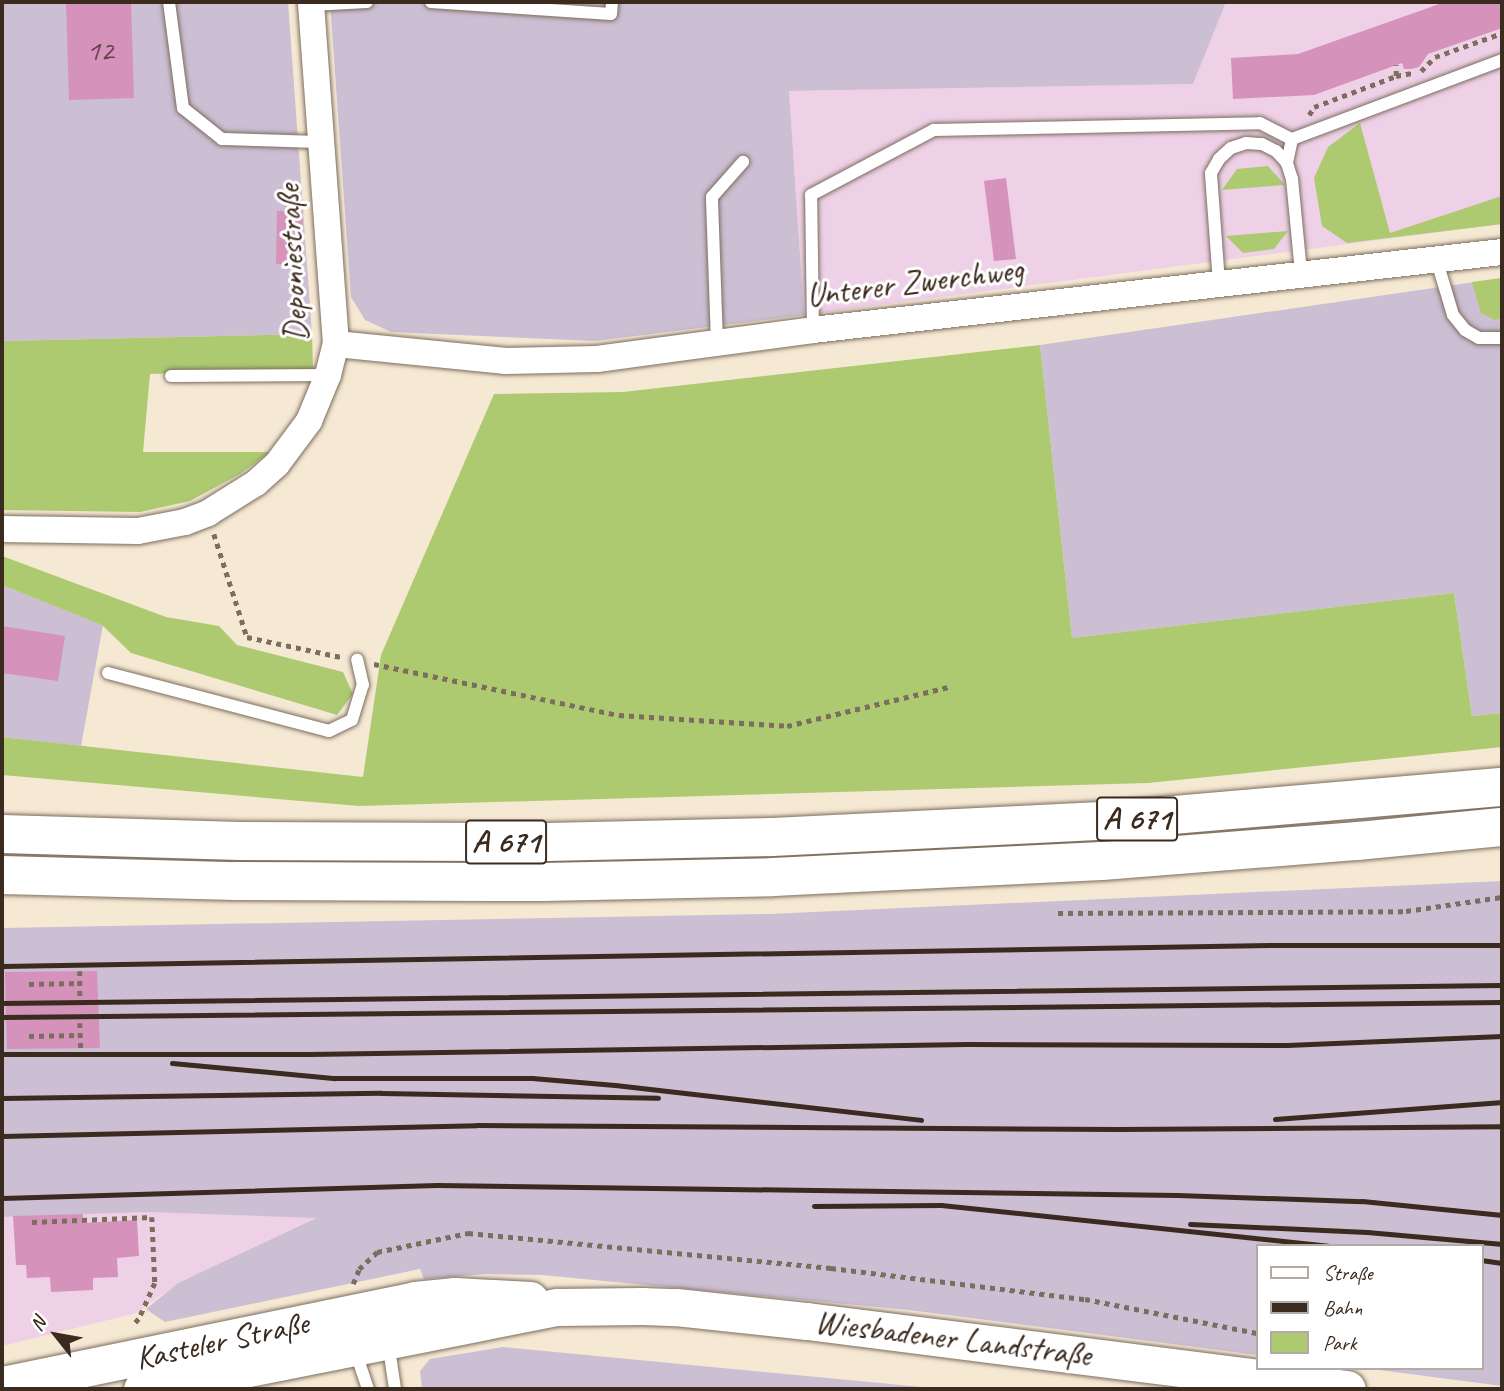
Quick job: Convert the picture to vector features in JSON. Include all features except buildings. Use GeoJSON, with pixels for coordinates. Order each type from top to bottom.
{"type":"FeatureCollection","features":[{"type":"Feature","properties":{"kind":"highway","name":"A 671"},"geometry":{"type":"LineString","coordinates":[[12,833],[519,842],[771,837],[1104,821],[1502,787]]}},
{"type":"Feature","properties":{"kind":"highway","name":"A 671"},"geometry":{"type":"LineString","coordinates":[[9,876],[529,882],[773,877],[1102,861],[1502,827]]}},
{"type":"Feature","properties":{"kind":"main road","name":"Wiesbadener Landstraße"},"geometry":{"type":"LineString","coordinates":[[371,1331],[557,1307],[676,1307],[1186,1377],[1348,1389]]}},
{"type":"Feature","properties":{"kind":"main road","name":"Kasteler Straße"},"geometry":{"type":"LineString","coordinates":[[2,1385],[371,1331]]}},
{"type":"Feature","properties":{"kind":"main road","name":"Kasteler Straße"},"geometry":{"type":"LineString","coordinates":[[142,1389],[371,1331]]}},
{"type":"Feature","properties":{"kind":"street","name":"Deponiestraße"},"geometry":{"type":"LineString","coordinates":[[2,529],[138,531],[162,528],[208,513],[256,483],[277,464],[309,421],[328,375],[336,344],[311,3]]}},
{"type":"Feature","properties":{"kind":"street","name":"Unterer Zwerchweg"},"geometry":{"type":"LineString","coordinates":[[336,344],[506,361],[597,359],[813,330],[1502,252]]}},
{"type":"Feature","properties":{"kind":"lane"},"geometry":{"type":"LineString","coordinates":[[169,2],[183,108],[222,139],[320,142]]}},
{"type":"Feature","properties":{"kind":"lane"},"geometry":{"type":"LineString","coordinates":[[311,3],[367,2]]}},
{"type":"Feature","properties":{"kind":"lane"},"geometry":{"type":"LineString","coordinates":[[431,2],[611,14],[612,2]]}},
{"type":"Feature","properties":{"kind":"lane"},"geometry":{"type":"LineString","coordinates":[[813,330],[811,195],[934,130],[1260,123],[1293,139],[1502,60]]}},
{"type":"Feature","properties":{"kind":"lane"},"geometry":{"type":"LineString","coordinates":[[1287,163],[1293,139]]}},
{"type":"Feature","properties":{"kind":"lane"},"geometry":{"type":"LineString","coordinates":[[1219,283],[1210,189],[1212,173],[1219,159],[1231,148],[1246,143],[1262,144],[1276,151],[1287,163],[1292,179],[1301,273]]}},
{"type":"Feature","properties":{"kind":"lane"},"geometry":{"type":"LineString","coordinates":[[717,343],[712,197],[743,162]]}},
{"type":"Feature","properties":{"kind":"lane"},"geometry":{"type":"LineString","coordinates":[[1436,258],[1453,315],[1465,330],[1479,338],[1502,338]]}},
{"type":"Feature","properties":{"kind":"lane"},"geometry":{"type":"LineString","coordinates":[[171,376],[328,375]]}},
{"type":"Feature","properties":{"kind":"lane"},"geometry":{"type":"LineString","coordinates":[[108,673],[329,731],[352,720],[363,685],[357,660]]}},
{"type":"Feature","properties":{"kind":"lane"},"geometry":{"type":"LineString","coordinates":[[368,1389],[371,1331]]}},
{"type":"Feature","properties":{"kind":"lane"},"geometry":{"type":"LineString","coordinates":[[371,1331],[396,1389]]}},
{"type":"Feature","properties":{"kind":"path"},"geometry":{"type":"LineString","coordinates":[[1396,76],[1421,71],[1435,57],[1502,33]]}},
{"type":"Feature","properties":{"kind":"path"},"geometry":{"type":"LineString","coordinates":[[208,513],[247,637],[619,715],[787,726],[948,687]]}},
{"type":"Feature","properties":{"kind":"path"},"geometry":{"type":"LineString","coordinates":[[1058,913],[1406,911],[1502,897]]}},
{"type":"Feature","properties":{"kind":"path"},"geometry":{"type":"LineString","coordinates":[[80,971],[80,998]]}},
{"type":"Feature","properties":{"kind":"path"},"geometry":{"type":"LineString","coordinates":[[29,984],[80,983]]}},
{"type":"Feature","properties":{"kind":"path"},"geometry":{"type":"LineString","coordinates":[[80,1023],[81,1049]]}},
{"type":"Feature","properties":{"kind":"path"},"geometry":{"type":"LineString","coordinates":[[29,1036],[80,1035]]}},
{"type":"Feature","properties":{"kind":"path"},"geometry":{"type":"LineString","coordinates":[[32,1222],[152,1217],[155,1283],[139,1320],[133,1325]]}},
{"type":"Feature","properties":{"kind":"path"},"geometry":{"type":"LineString","coordinates":[[371,1331],[353,1283],[359,1269],[377,1252],[468,1233],[831,1268],[1085,1299],[1256,1333]]}},
{"type":"Feature","properties":{"kind":"shaded area"},"geometry":{"type":"Polygon","coordinates":[[[2,2],[288,2],[312,334],[2,341],[2,2]]]}},
{"type":"Feature","properties":{"kind":"shaded area"},"geometry":{"type":"Polygon","coordinates":[[[330,2],[1226,2],[1193,84],[789,91],[804,315],[595,341],[391,332],[365,320],[351,297],[330,2]]]}},
{"type":"Feature","properties":{"kind":"shaded area"},"geometry":{"type":"Polygon","coordinates":[[[1226,2],[1502,2],[1502,224],[804,315],[789,91],[1193,84],[1226,2]]]}},
{"type":"Feature","properties":{"kind":"shaded area"},"geometry":{"type":"Polygon","coordinates":[[[1502,278],[1502,713],[1472,716],[1454,593],[1072,638],[1040,345],[1502,278]]]}},
{"type":"Feature","properties":{"kind":"shaded area"},"geometry":{"type":"Polygon","coordinates":[[[2,585],[103,625],[81,746],[2,737],[2,585]]]}},
{"type":"Feature","properties":{"kind":"shaded area"},"geometry":{"type":"Polygon","coordinates":[[[1502,881],[1502,1386],[1379,1370],[1483,1370],[1483,1244],[1256,1244],[1256,1355],[909,1310],[542,1275],[485,1274],[424,1279],[420,1269],[165,1322],[146,1309],[178,1283],[316,1218],[147,1212],[2,1217],[2,928],[769,914],[1502,881]]]}},
{"type":"Feature","properties":{"kind":"shaded area"},"geometry":{"type":"Polygon","coordinates":[[[147,1212],[317,1217],[178,1283],[137,1313],[2,1346],[2,1217],[147,1212]]]}},
{"type":"Feature","properties":{"kind":"shaded area"},"geometry":{"type":"Polygon","coordinates":[[[503,1347],[943,1389],[422,1389],[420,1371],[430,1359],[503,1347]]]}},
{"type":"Feature","properties":{"kind":"green space"},"geometry":{"type":"Polygon","coordinates":[[[1360,123],[1390,233],[1502,196],[1502,224],[1347,243],[1322,226],[1314,178],[1328,147],[1360,123]]]}},
{"type":"Feature","properties":{"kind":"green space"},"geometry":{"type":"Polygon","coordinates":[[[1268,166],[1285,185],[1222,190],[1237,169],[1268,166]]]}},
{"type":"Feature","properties":{"kind":"green space"},"geometry":{"type":"Polygon","coordinates":[[[1288,231],[1274,249],[1243,253],[1226,236],[1288,231]]]}},
{"type":"Feature","properties":{"kind":"green space"},"geometry":{"type":"Polygon","coordinates":[[[1502,278],[1502,318],[1495,320],[1481,313],[1472,282],[1502,278]]]}},
{"type":"Feature","properties":{"kind":"green space"},"geometry":{"type":"Polygon","coordinates":[[[312,334],[313,369],[150,374],[143,452],[270,452],[240,474],[190,501],[140,512],[2,510],[2,341],[312,334]]]}},
{"type":"Feature","properties":{"kind":"green space"},"geometry":{"type":"Polygon","coordinates":[[[1040,345],[1072,638],[1454,593],[1472,716],[1502,713],[1502,747],[1148,783],[359,806],[2,775],[2,737],[363,777],[381,655],[494,394],[623,392],[1040,345]]]}},
{"type":"Feature","properties":{"kind":"green space"},"geometry":{"type":"Polygon","coordinates":[[[2,556],[166,617],[219,626],[237,645],[343,672],[353,694],[337,715],[131,653],[102,625],[2,585],[2,556]]]}},
{"type":"Feature","properties":{"kind":"railway"},"geometry":{"type":"LineString","coordinates":[[2,966],[1270,945],[1502,945]]}},
{"type":"Feature","properties":{"kind":"railway"},"geometry":{"type":"LineString","coordinates":[[2,1003],[1502,985]]}},
{"type":"Feature","properties":{"kind":"railway"},"geometry":{"type":"LineString","coordinates":[[2,1017],[1502,1002]]}},
{"type":"Feature","properties":{"kind":"railway"},"geometry":{"type":"LineString","coordinates":[[2,1054],[309,1054],[967,1044],[1287,1045],[1502,1036]]}},
{"type":"Feature","properties":{"kind":"railway"},"geometry":{"type":"LineString","coordinates":[[172,1063],[335,1078],[532,1078],[921,1120]]}},
{"type":"Feature","properties":{"kind":"railway"},"geometry":{"type":"LineString","coordinates":[[2,1098],[381,1093],[658,1098]]}},
{"type":"Feature","properties":{"kind":"railway"},"geometry":{"type":"LineString","coordinates":[[1275,1119],[1502,1102]]}},
{"type":"Feature","properties":{"kind":"railway"},"geometry":{"type":"LineString","coordinates":[[2,1136],[477,1125],[1118,1129],[1502,1126]]}},
{"type":"Feature","properties":{"kind":"railway"},"geometry":{"type":"LineString","coordinates":[[2,1198],[437,1185],[1177,1195],[1362,1201],[1502,1215]]}},
{"type":"Feature","properties":{"kind":"railway"},"geometry":{"type":"LineString","coordinates":[[814,1206],[941,1205],[1309,1244]]}},
{"type":"Feature","properties":{"kind":"railway"},"geometry":{"type":"LineString","coordinates":[[1190,1224],[1367,1232],[1502,1244]]}},
{"type":"Feature","properties":{"kind":"railway"},"geometry":{"type":"LineString","coordinates":[[1483,1260],[1502,1263]]}}]}
